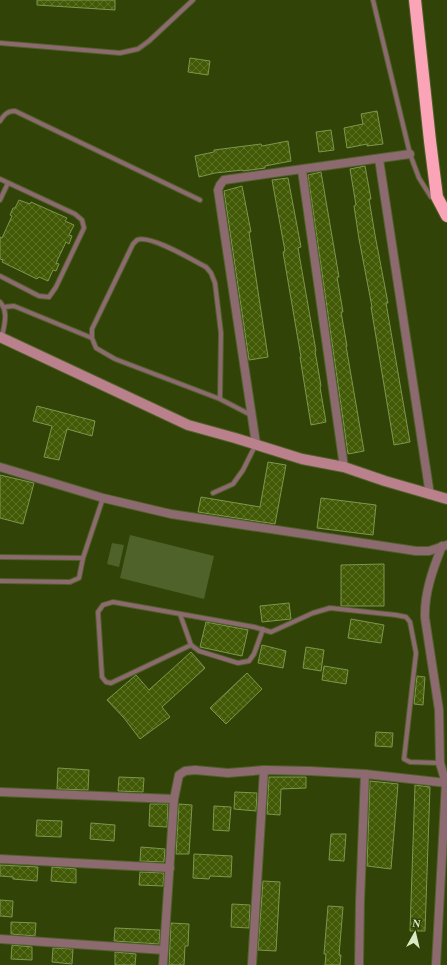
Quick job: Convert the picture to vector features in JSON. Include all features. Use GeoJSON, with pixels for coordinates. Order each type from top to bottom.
{"type":"FeatureCollection","features":[{"type":"Feature","properties":{"kind":"highway"},"geometry":{"type":"LineString","coordinates":[[415,0],[437,197],[447,216]]}},
{"type":"Feature","properties":{"kind":"street"},"geometry":{"type":"LineString","coordinates":[[256,444],[218,190],[220,186],[224,180],[410,154]]}},
{"type":"Feature","properties":{"kind":"street"},"geometry":{"type":"LineString","coordinates":[[379,159],[430,495]]}},
{"type":"Feature","properties":{"kind":"street"},"geometry":{"type":"LineString","coordinates":[[302,170],[344,467]]}},
{"type":"Feature","properties":{"kind":"street"},"geometry":{"type":"LineString","coordinates":[[1,337],[188,425],[256,444],[302,459],[344,467],[430,495],[447,499]]}},
{"type":"Feature","properties":{"kind":"street"},"geometry":{"type":"LineString","coordinates":[[0,467],[102,498],[171,514],[416,551],[430,551],[444,545]]}},
{"type":"Feature","properties":{"kind":"street"},"geometry":{"type":"LineString","coordinates":[[436,965],[446,783],[440,764],[439,710],[424,603],[431,576],[444,545]]}},
{"type":"Feature","properties":{"kind":"street"},"geometry":{"type":"LineString","coordinates":[[163,965],[174,799],[179,775],[185,771],[195,770],[228,773],[264,770],[365,774],[446,783]]}},
{"type":"Feature","properties":{"kind":"street"},"geometry":{"type":"LineString","coordinates":[[252,965],[264,770]]}},
{"type":"Feature","properties":{"kind":"street"},"geometry":{"type":"LineString","coordinates":[[359,965],[365,774]]}},
{"type":"Feature","properties":{"kind":"street"},"geometry":{"type":"LineString","coordinates":[[0,792],[174,799]]}},
{"type":"Feature","properties":{"kind":"street"},"geometry":{"type":"LineString","coordinates":[[0,859],[170,868]]}},
{"type":"Feature","properties":{"kind":"street"},"geometry":{"type":"LineString","coordinates":[[0,940],[164,950]]}},
{"type":"Feature","properties":{"kind":"lane"},"geometry":{"type":"LineString","coordinates":[[0,43],[120,53],[138,49],[150,41],[193,0]]}},
{"type":"Feature","properties":{"kind":"lane"},"geometry":{"type":"LineString","coordinates":[[373,0],[410,154],[419,178],[430,197]]}},
{"type":"Feature","properties":{"kind":"lane"},"geometry":{"type":"LineString","coordinates":[[0,121],[3,115],[10,111],[15,111],[200,200]]}},
{"type":"Feature","properties":{"kind":"lane"},"geometry":{"type":"LineString","coordinates":[[0,179],[75,214],[82,220],[84,228],[56,287],[49,297],[39,296],[0,276]]}},
{"type":"Feature","properties":{"kind":"lane"},"geometry":{"type":"LineString","coordinates":[[0,200],[8,183]]}},
{"type":"Feature","properties":{"kind":"lane"},"geometry":{"type":"LineString","coordinates":[[220,399],[221,333],[215,283],[212,274],[206,267],[158,242],[145,239],[138,240],[133,244],[92,329],[92,338],[96,348],[115,359],[220,399],[252,415]]}},
{"type":"Feature","properties":{"kind":"lane"},"geometry":{"type":"LineString","coordinates":[[0,302],[6,312],[1,337]]}},
{"type":"Feature","properties":{"kind":"lane"},"geometry":{"type":"LineString","coordinates":[[4,307],[14,306],[92,338]]}},
{"type":"Feature","properties":{"kind":"lane"},"geometry":{"type":"LineString","coordinates":[[213,493],[233,484],[243,470],[256,444]]}},
{"type":"Feature","properties":{"kind":"lane"},"geometry":{"type":"LineString","coordinates":[[0,581],[70,582],[79,578],[83,558],[102,498]]}},
{"type":"Feature","properties":{"kind":"lane"},"geometry":{"type":"LineString","coordinates":[[0,557],[83,558]]}},
{"type":"Feature","properties":{"kind":"lane"},"geometry":{"type":"LineString","coordinates":[[191,645],[111,683],[106,682],[102,677],[98,612],[103,605],[113,602],[263,629],[271,632],[330,608],[406,617],[410,622],[416,653],[404,759],[410,762],[440,764]]}},
{"type":"Feature","properties":{"kind":"lane"},"geometry":{"type":"LineString","coordinates":[[180,614],[191,645],[199,651],[238,662],[249,661],[254,654],[263,629]]}},
{"type":"Feature","properties":{"kind":"green space"},"geometry":{"type":"Polygon","coordinates":[[[130,535],[214,556],[204,599],[120,578],[130,535]]]}},
{"type":"Feature","properties":{"kind":"green space"},"geometry":{"type":"Polygon","coordinates":[[[112,543],[124,545],[119,567],[107,564],[112,543]]]}},
{"type":"Feature","properties":{"kind":"building"},"geometry":{"type":"Polygon","coordinates":[[[37,0],[115,0],[115,10],[37,5],[37,0]]]}},
{"type":"Feature","properties":{"kind":"building"},"geometry":{"type":"Polygon","coordinates":[[[190,58],[210,61],[208,75],[188,72],[190,58]]]}},
{"type":"Feature","properties":{"kind":"building"},"geometry":{"type":"Polygon","coordinates":[[[377,111],[383,144],[367,146],[367,144],[347,148],[344,128],[363,124],[361,114],[377,111]]]}},
{"type":"Feature","properties":{"kind":"building"},"geometry":{"type":"Polygon","coordinates":[[[331,130],[334,150],[319,152],[316,132],[331,130]]]}},
{"type":"Feature","properties":{"kind":"building"},"geometry":{"type":"Polygon","coordinates":[[[288,141],[291,161],[265,166],[265,168],[215,173],[199,177],[195,156],[214,152],[214,150],[261,144],[262,146],[288,141]]]}},
{"type":"Feature","properties":{"kind":"building"},"geometry":{"type":"Polygon","coordinates":[[[365,166],[371,199],[369,199],[388,303],[386,303],[410,442],[394,445],[372,307],[359,239],[354,206],[356,205],[350,169],[365,166]]]}},
{"type":"Feature","properties":{"kind":"building"},"geometry":{"type":"Polygon","coordinates":[[[321,172],[339,277],[337,277],[343,312],[341,312],[346,346],[364,451],[348,454],[308,175],[321,172]]]}},
{"type":"Feature","properties":{"kind":"building"},"geometry":{"type":"Polygon","coordinates":[[[288,178],[301,247],[298,248],[316,351],[326,422],[311,425],[283,252],[285,251],[272,180],[288,178]]]}},
{"type":"Feature","properties":{"kind":"building"},"geometry":{"type":"Polygon","coordinates":[[[242,186],[251,232],[249,232],[268,357],[249,360],[224,191],[242,186]]]}},
{"type":"Feature","properties":{"kind":"building"},"geometry":{"type":"Polygon","coordinates":[[[19,200],[30,204],[31,202],[67,218],[65,221],[74,225],[69,235],[72,236],[69,244],[66,242],[56,263],[59,264],[56,271],[53,270],[48,281],[39,277],[37,279],[2,262],[3,260],[0,259],[0,237],[2,238],[12,216],[10,215],[13,208],[15,208],[19,200]]]}},
{"type":"Feature","properties":{"kind":"building"},"geometry":{"type":"Polygon","coordinates":[[[37,406],[95,421],[92,436],[67,429],[59,460],[44,457],[52,426],[33,421],[37,406]]]}},
{"type":"Feature","properties":{"kind":"building"},"geometry":{"type":"Polygon","coordinates":[[[268,462],[286,465],[275,524],[198,512],[201,497],[260,507],[268,462]]]}},
{"type":"Feature","properties":{"kind":"building"},"geometry":{"type":"Polygon","coordinates":[[[0,475],[34,483],[23,524],[0,518],[0,475]]]}},
{"type":"Feature","properties":{"kind":"building"},"geometry":{"type":"Polygon","coordinates":[[[321,498],[376,505],[373,535],[317,528],[321,498]]]}},
{"type":"Feature","properties":{"kind":"building"},"geometry":{"type":"Polygon","coordinates":[[[384,564],[384,606],[341,606],[341,565],[384,564]]]}},
{"type":"Feature","properties":{"kind":"building"},"geometry":{"type":"Polygon","coordinates":[[[289,603],[291,619],[262,622],[260,606],[289,603]]]}},
{"type":"Feature","properties":{"kind":"building"},"geometry":{"type":"Polygon","coordinates":[[[351,619],[384,625],[381,643],[348,638],[351,619]]]}},
{"type":"Feature","properties":{"kind":"building"},"geometry":{"type":"Polygon","coordinates":[[[206,622],[248,630],[242,656],[200,647],[206,622]]]}},
{"type":"Feature","properties":{"kind":"building"},"geometry":{"type":"Polygon","coordinates":[[[262,645],[286,651],[283,668],[258,663],[262,645]]]}},
{"type":"Feature","properties":{"kind":"building"},"geometry":{"type":"Polygon","coordinates":[[[306,647],[324,650],[321,671],[303,668],[306,647]]]}},
{"type":"Feature","properties":{"kind":"building"},"geometry":{"type":"Polygon","coordinates":[[[191,652],[205,668],[162,707],[170,717],[140,739],[124,718],[107,700],[136,675],[149,690],[191,652]]]}},
{"type":"Feature","properties":{"kind":"building"},"geometry":{"type":"Polygon","coordinates":[[[324,666],[348,670],[346,684],[322,680],[324,666]]]}},
{"type":"Feature","properties":{"kind":"building"},"geometry":{"type":"Polygon","coordinates":[[[247,673],[262,689],[226,724],[210,708],[247,673]]]}},
{"type":"Feature","properties":{"kind":"building"},"geometry":{"type":"Polygon","coordinates":[[[417,676],[425,677],[423,705],[414,704],[417,676]]]}},
{"type":"Feature","properties":{"kind":"building"},"geometry":{"type":"Polygon","coordinates":[[[376,732],[393,733],[392,747],[375,746],[376,732]]]}},
{"type":"Feature","properties":{"kind":"building"},"geometry":{"type":"Polygon","coordinates":[[[58,768],[89,770],[88,790],[57,789],[58,768]]]}},
{"type":"Feature","properties":{"kind":"building"},"geometry":{"type":"Polygon","coordinates":[[[119,777],[144,778],[143,792],[118,791],[119,777]]]}},
{"type":"Feature","properties":{"kind":"building"},"geometry":{"type":"Polygon","coordinates":[[[269,777],[306,777],[306,788],[281,789],[280,815],[267,814],[269,777]]]}},
{"type":"Feature","properties":{"kind":"building"},"geometry":{"type":"Polygon","coordinates":[[[370,781],[398,784],[391,869],[367,866],[370,781]]]}},
{"type":"Feature","properties":{"kind":"building"},"geometry":{"type":"Polygon","coordinates":[[[415,785],[430,787],[425,931],[410,931],[415,785]]]}},
{"type":"Feature","properties":{"kind":"building"},"geometry":{"type":"Polygon","coordinates":[[[235,792],[257,793],[256,811],[234,809],[235,792]]]}},
{"type":"Feature","properties":{"kind":"building"},"geometry":{"type":"Polygon","coordinates":[[[150,804],[168,804],[167,827],[149,826],[150,804]]]}},
{"type":"Feature","properties":{"kind":"building"},"geometry":{"type":"Polygon","coordinates":[[[179,804],[192,805],[189,854],[176,854],[179,804]]]}},
{"type":"Feature","properties":{"kind":"building"},"geometry":{"type":"Polygon","coordinates":[[[214,806],[231,807],[229,831],[213,830],[214,806]]]}},
{"type":"Feature","properties":{"kind":"building"},"geometry":{"type":"Polygon","coordinates":[[[37,820],[62,821],[61,837],[36,836],[37,820]]]}},
{"type":"Feature","properties":{"kind":"building"},"geometry":{"type":"Polygon","coordinates":[[[91,823],[115,825],[114,841],[90,839],[91,823]]]}},
{"type":"Feature","properties":{"kind":"building"},"geometry":{"type":"Polygon","coordinates":[[[331,834],[346,834],[344,861],[329,860],[331,834]]]}},
{"type":"Feature","properties":{"kind":"building"},"geometry":{"type":"Polygon","coordinates":[[[141,847],[165,849],[164,862],[140,861],[141,847]]]}},
{"type":"Feature","properties":{"kind":"building"},"geometry":{"type":"Polygon","coordinates":[[[194,854],[232,856],[231,877],[210,876],[209,879],[193,878],[194,854]]]}},
{"type":"Feature","properties":{"kind":"building"},"geometry":{"type":"Polygon","coordinates":[[[0,865],[38,867],[37,881],[13,879],[13,877],[0,876],[0,865]]]}},
{"type":"Feature","properties":{"kind":"building"},"geometry":{"type":"Polygon","coordinates":[[[52,867],[76,869],[76,883],[51,881],[52,867]]]}},
{"type":"Feature","properties":{"kind":"building"},"geometry":{"type":"Polygon","coordinates":[[[140,872],[164,873],[163,886],[139,885],[140,872]]]}},
{"type":"Feature","properties":{"kind":"building"},"geometry":{"type":"Polygon","coordinates":[[[263,881],[280,882],[276,951],[258,950],[263,881]]]}},
{"type":"Feature","properties":{"kind":"building"},"geometry":{"type":"Polygon","coordinates":[[[0,900],[13,901],[12,917],[0,916],[0,900]]]}},
{"type":"Feature","properties":{"kind":"building"},"geometry":{"type":"Polygon","coordinates":[[[232,904],[250,905],[249,928],[231,927],[232,904]]]}},
{"type":"Feature","properties":{"kind":"building"},"geometry":{"type":"Polygon","coordinates":[[[328,906],[343,907],[339,955],[341,955],[340,965],[325,965],[326,954],[324,954],[328,906]]]}},
{"type":"Feature","properties":{"kind":"building"},"geometry":{"type":"Polygon","coordinates":[[[11,922],[36,923],[35,936],[11,934],[11,922]]]}},
{"type":"Feature","properties":{"kind":"building"},"geometry":{"type":"Polygon","coordinates":[[[171,923],[189,924],[188,946],[185,946],[184,965],[169,965],[171,923]]]}},
{"type":"Feature","properties":{"kind":"building"},"geometry":{"type":"Polygon","coordinates":[[[115,928],[160,930],[159,944],[114,941],[115,928]]]}},
{"type":"Feature","properties":{"kind":"building"},"geometry":{"type":"Polygon","coordinates":[[[12,945],[32,947],[32,960],[11,959],[12,945]]]}},
{"type":"Feature","properties":{"kind":"building"},"geometry":{"type":"Polygon","coordinates":[[[53,948],[73,949],[72,964],[52,962],[53,948]]]}},
{"type":"Feature","properties":{"kind":"building"},"geometry":{"type":"Polygon","coordinates":[[[115,952],[136,954],[135,965],[115,965],[115,952]]]}}]}
